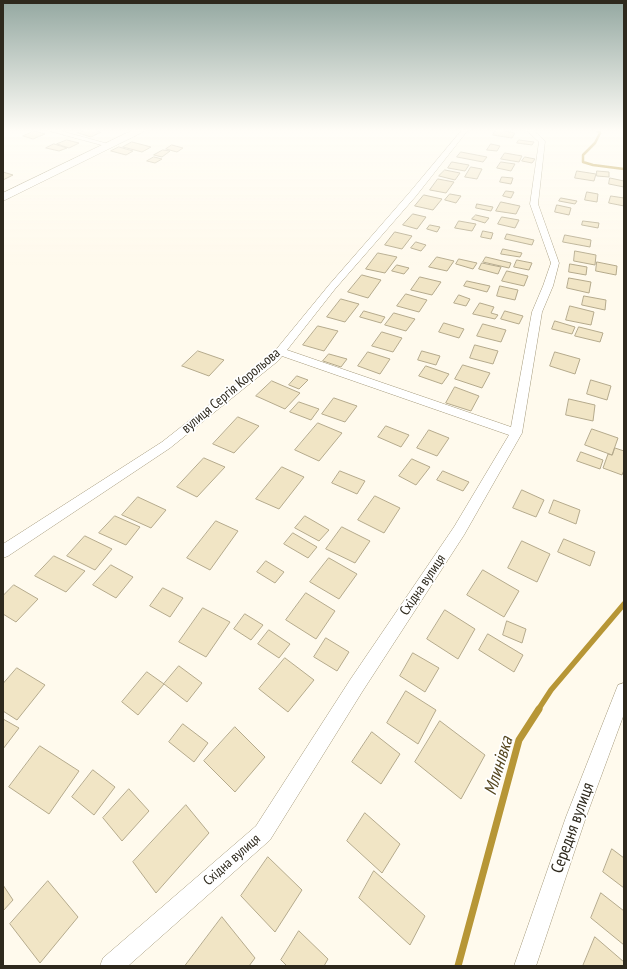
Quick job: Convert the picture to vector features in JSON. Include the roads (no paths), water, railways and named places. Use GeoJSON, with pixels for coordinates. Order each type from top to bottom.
{"type":"FeatureCollection","features":[{"type":"Feature","properties":{"kind":"main road"},"geometry":{"type":"LineString","coordinates":[[3,197],[47,175]]}},
{"type":"Feature","properties":{"kind":"street","name":"вулиця Сергія Корольова"},"geometry":{"type":"LineString","coordinates":[[3,552],[166,445],[280,352],[332,287],[428,175]]}},
{"type":"Feature","properties":{"kind":"street","name":"Східна вулиця"},"geometry":{"type":"LineString","coordinates":[[111,966],[263,833],[356,686],[459,531],[516,433],[537,312],[548,286],[555,263],[534,204],[538,175]]}},
{"type":"Feature","properties":{"kind":"street"},"geometry":{"type":"LineString","coordinates":[[280,352],[516,433]]}},
{"type":"Feature","properties":{"kind":"street","name":"Середня вулиця"},"geometry":{"type":"LineString","coordinates":[[526,966],[576,817],[624,691]]}},
{"type":"Feature","properties":{"kind":"waterway","name":"Млинівка"},"geometry":{"type":"LineString","coordinates":[[538,710],[551,690],[624,604]]}},
{"type":"Feature","properties":{"kind":"waterway","name":"Млинівка"},"geometry":{"type":"LineString","coordinates":[[458,966],[519,740],[539,709]]}}]}
